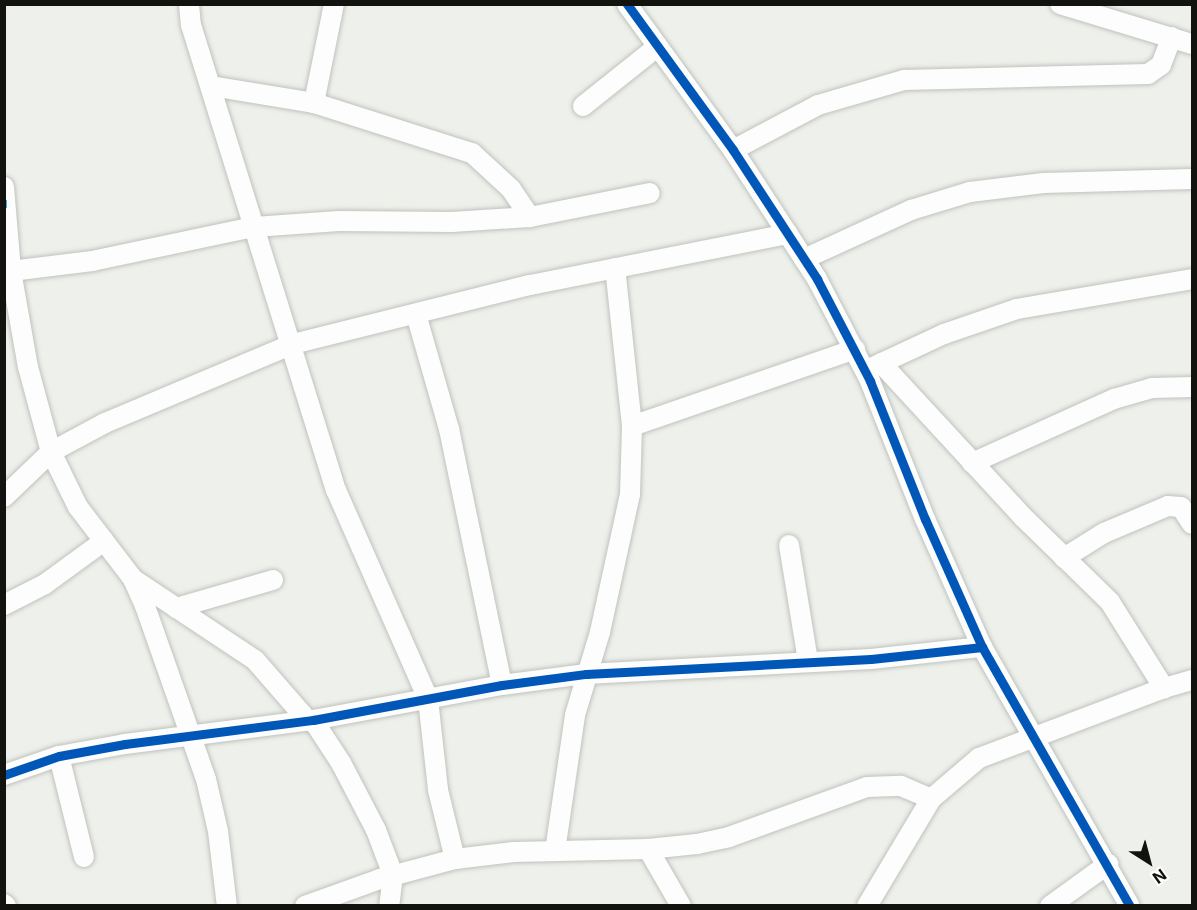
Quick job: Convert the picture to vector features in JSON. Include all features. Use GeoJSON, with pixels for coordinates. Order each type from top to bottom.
{"type":"FeatureCollection","features":[{"type":"Feature","properties":{"kind":"street"},"geometry":{"type":"LineString","coordinates":[[189,4],[191,25],[293,344],[336,490],[428,699],[438,790],[455,859]]}},
{"type":"Feature","properties":{"kind":"street"},"geometry":{"type":"LineString","coordinates":[[314,104],[334,4]]}},
{"type":"Feature","properties":{"kind":"street"},"geometry":{"type":"LineString","coordinates":[[627,4],[734,150],[804,259],[855,349],[1110,602],[1164,688]]}},
{"type":"Feature","properties":{"kind":"street"},"geometry":{"type":"LineString","coordinates":[[1060,4],[1192,44]]}},
{"type":"Feature","properties":{"kind":"street"},"geometry":{"type":"LineString","coordinates":[[734,150],[818,105],[904,80],[1148,74],[1161,65],[1172,37]]}},
{"type":"Feature","properties":{"kind":"street"},"geometry":{"type":"LineString","coordinates":[[583,106],[657,47]]}},
{"type":"Feature","properties":{"kind":"street"},"geometry":{"type":"LineString","coordinates":[[211,86],[314,104],[472,153],[511,189],[530,217]]}},
{"type":"Feature","properties":{"kind":"street"},"geometry":{"type":"LineString","coordinates":[[804,259],[911,210],[970,192],[1043,183],[1192,179]]}},
{"type":"Feature","properties":{"kind":"street"},"geometry":{"type":"LineString","coordinates":[[4,187],[11,271],[28,367],[51,452],[78,507],[133,579],[191,734],[214,810],[227,906]]}},
{"type":"Feature","properties":{"kind":"street"},"geometry":{"type":"LineString","coordinates":[[11,271],[92,261],[254,227],[339,221],[452,222],[530,217],[650,193]]}},
{"type":"Feature","properties":{"kind":"street"},"geometry":{"type":"LineString","coordinates":[[4,497],[51,452],[141,407],[293,344],[615,268],[788,234]]}},
{"type":"Feature","properties":{"kind":"street"},"geometry":{"type":"LineString","coordinates":[[555,851],[558,810],[586,674],[600,632],[630,494],[632,426],[615,268]]}},
{"type":"Feature","properties":{"kind":"street"},"geometry":{"type":"LineString","coordinates":[[873,367],[944,334],[1017,309],[1192,279]]}},
{"type":"Feature","properties":{"kind":"street"},"geometry":{"type":"LineString","coordinates":[[416,314],[449,429],[502,685]]}},
{"type":"Feature","properties":{"kind":"street"},"geometry":{"type":"LineString","coordinates":[[632,426],[855,349]]}},
{"type":"Feature","properties":{"kind":"street"},"geometry":{"type":"LineString","coordinates":[[873,367],[982,647],[1130,906]]}},
{"type":"Feature","properties":{"kind":"street"},"geometry":{"type":"LineString","coordinates":[[972,463],[1114,399],[1152,388],[1192,387]]}},
{"type":"Feature","properties":{"kind":"street"},"geometry":{"type":"LineString","coordinates":[[1064,558],[1104,533],[1168,506],[1180,507],[1192,524]]}},
{"type":"Feature","properties":{"kind":"street"},"geometry":{"type":"LineString","coordinates":[[4,605],[45,584],[104,541]]}},
{"type":"Feature","properties":{"kind":"street"},"geometry":{"type":"LineString","coordinates":[[789,545],[808,661]]}},
{"type":"Feature","properties":{"kind":"street"},"geometry":{"type":"LineString","coordinates":[[133,579],[255,660],[310,721],[365,806],[393,875],[389,906]]}},
{"type":"Feature","properties":{"kind":"street"},"geometry":{"type":"LineString","coordinates":[[176,608],[273,579]]}},
{"type":"Feature","properties":{"kind":"street"},"geometry":{"type":"LineString","coordinates":[[4,775],[59,756],[191,734],[310,721],[502,685],[586,674],[808,661],[982,647]]}},
{"type":"Feature","properties":{"kind":"street"},"geometry":{"type":"LineString","coordinates":[[867,906],[931,799],[979,758],[1164,688],[1192,680]]}},
{"type":"Feature","properties":{"kind":"street"},"geometry":{"type":"LineString","coordinates":[[59,756],[84,857]]}},
{"type":"Feature","properties":{"kind":"street"},"geometry":{"type":"LineString","coordinates":[[305,906],[393,875],[455,859],[555,851],[648,849],[729,837],[867,787],[902,786],[931,799]]}},
{"type":"Feature","properties":{"kind":"street"},"geometry":{"type":"LineString","coordinates":[[648,849],[681,906]]}},
{"type":"Feature","properties":{"kind":"street"},"geometry":{"type":"LineString","coordinates":[[1050,906],[1108,864]]}},
{"type":"Feature","properties":{"kind":"cycle path"},"geometry":{"type":"LineString","coordinates":[[627,4],[733,150],[817,279],[870,381],[925,519],[982,647],[1130,906]]}},
{"type":"Feature","properties":{"kind":"cycle path"},"geometry":{"type":"LineString","coordinates":[[4,775],[59,756],[125,744],[313,720],[502,685],[586,674],[871,659],[982,647]]}}]}
